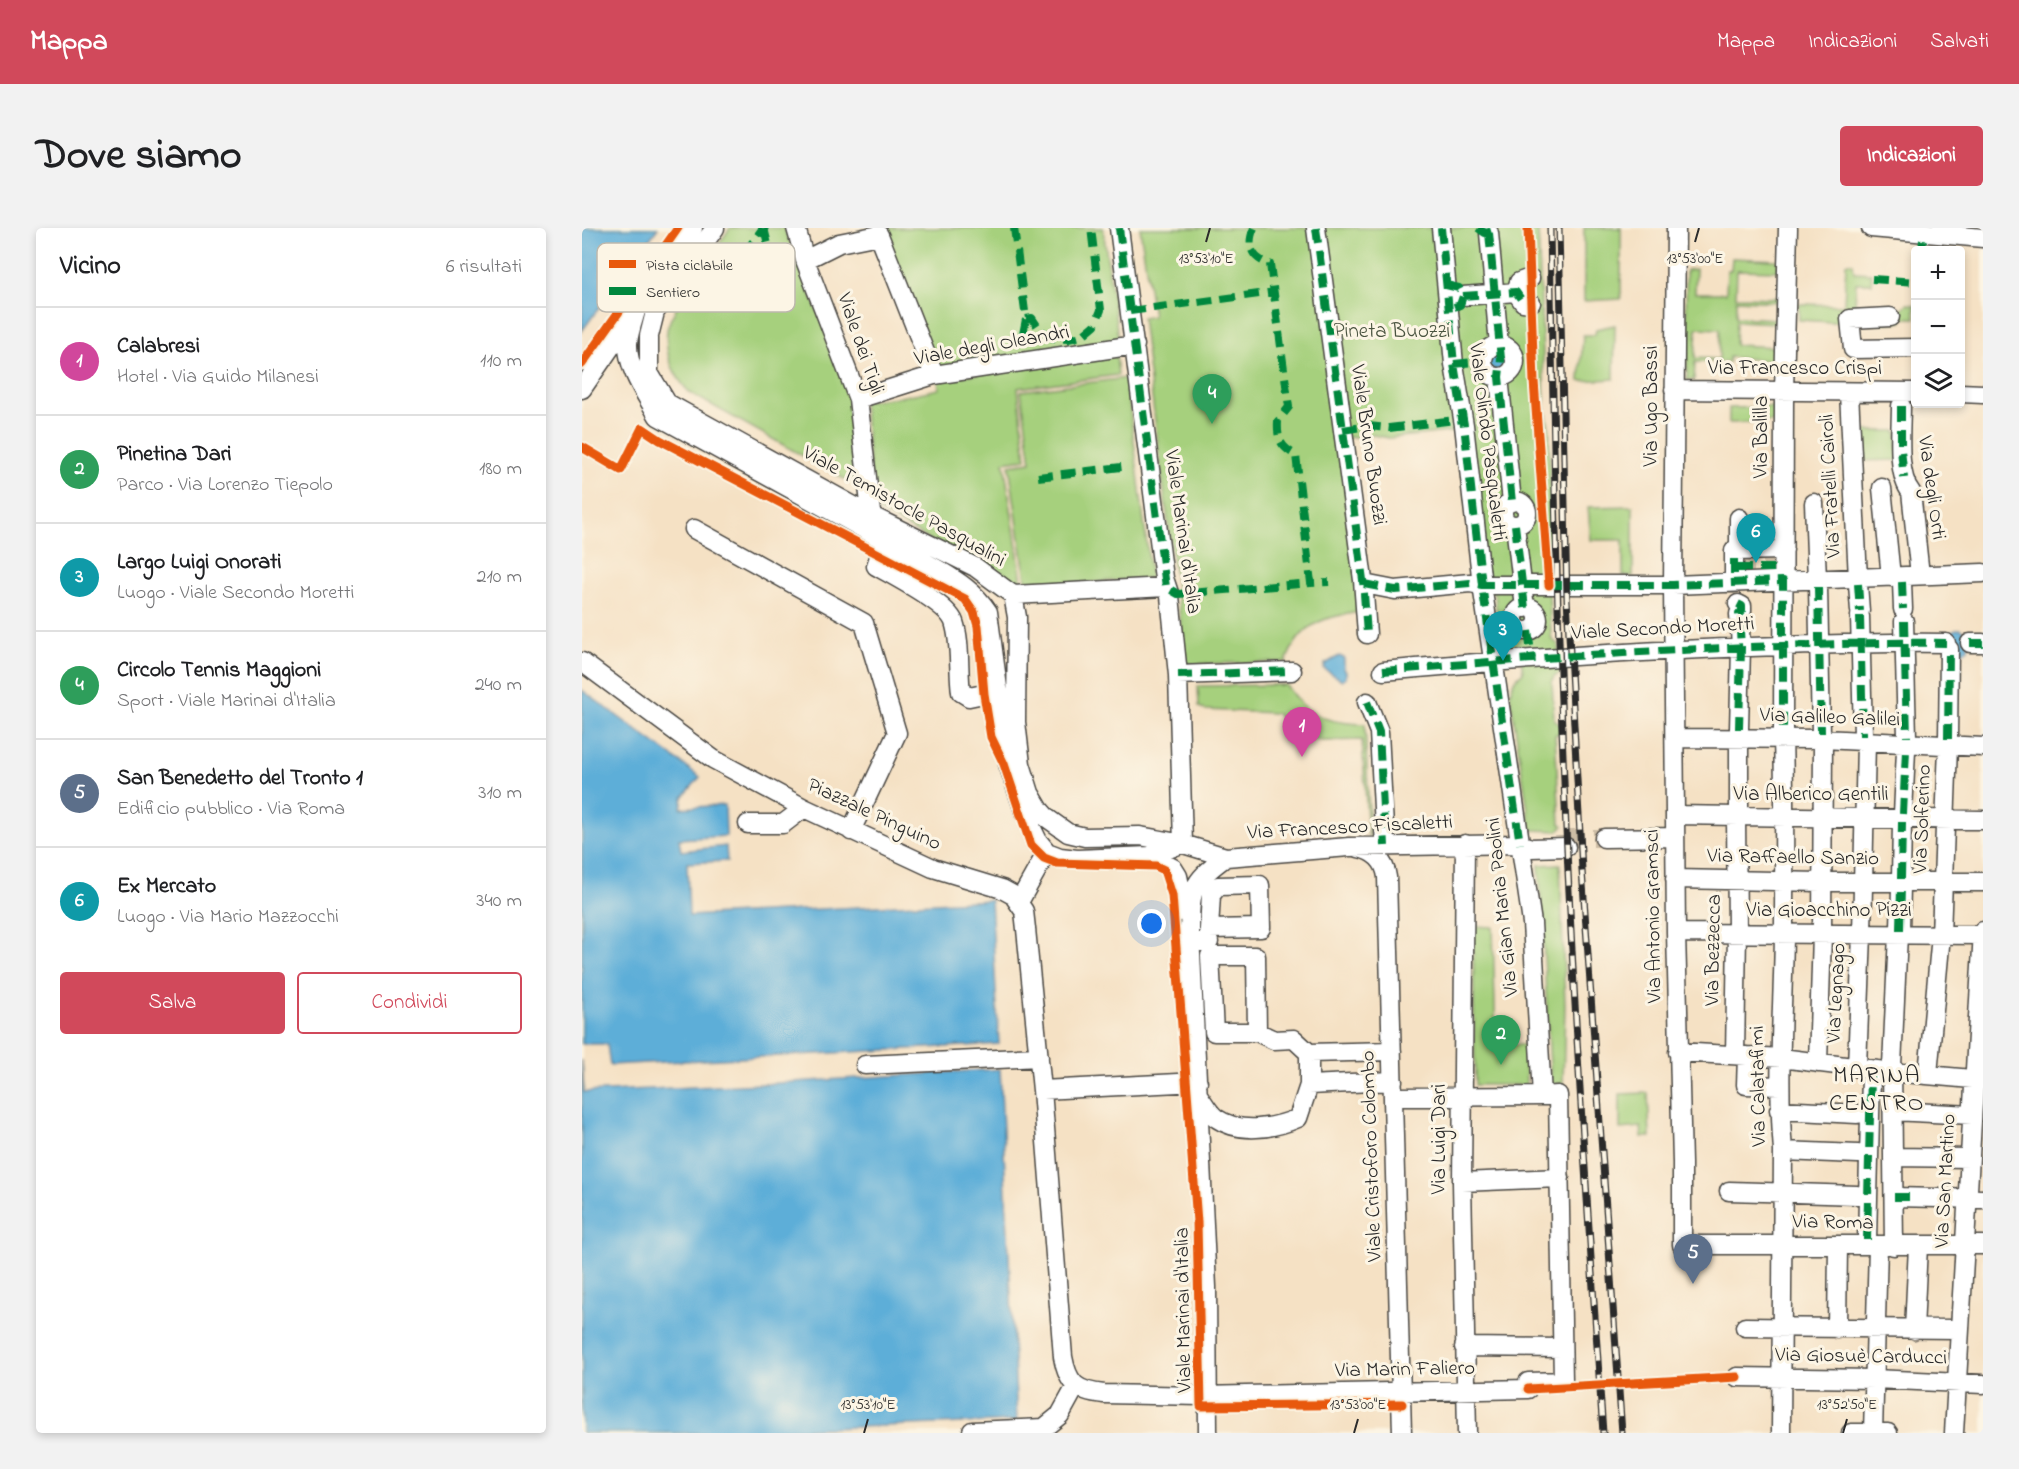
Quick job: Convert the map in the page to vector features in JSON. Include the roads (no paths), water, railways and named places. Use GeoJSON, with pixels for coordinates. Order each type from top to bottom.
{"type":"FeatureCollection","features":[{"type":"Feature","properties":{"kind":"street"},"geometry":{"type":"LineString","coordinates":[[683,243],[693,228]]}},
{"type":"Feature","properties":{"kind":"street","name":"Viale Temistocle Pasqualini"},"geometry":{"type":"LineString","coordinates":[[704,243],[715,228]]}},
{"type":"Feature","properties":{"kind":"street","name":"Viale dei Tigli"},"geometry":{"type":"LineString","coordinates":[[796,228],[805,260],[858,399],[866,522]]}},
{"type":"Feature","properties":{"kind":"street","name":"Viale Marinai d'Italia"},"geometry":{"type":"LineString","coordinates":[[1119,228],[1166,587],[1170,596],[1178,675],[1183,844]]}},
{"type":"Feature","properties":{"kind":"street","name":"Viale Bruno Buozzi"},"geometry":{"type":"LineString","coordinates":[[1316,228],[1364,584],[1367,633]]}},
{"type":"Feature","properties":{"kind":"street","name":"Viale Olindo Pasqualetti"},"geometry":{"type":"LineString","coordinates":[[1441,228],[1454,364],[1464,425],[1493,661]]}},
{"type":"Feature","properties":{"kind":"street","name":"Via Ugo Bassi"},"geometry":{"type":"LineString","coordinates":[[1673,585],[1676,228]]}},
{"type":"Feature","properties":{"kind":"street","name":"Via Balilla"},"geometry":{"type":"LineString","coordinates":[[1784,646],[1784,392],[1788,228]]}},
{"type":"Feature","properties":{"kind":"street"},"geometry":{"type":"LineString","coordinates":[[1871,228],[1983,238]]}},
{"type":"Feature","properties":{"kind":"street"},"geometry":{"type":"LineString","coordinates":[[1487,230],[1499,345]]}},
{"type":"Feature","properties":{"kind":"street"},"geometry":{"type":"LineString","coordinates":[[805,260],[839,243],[879,235],[934,375]]}},
{"type":"Feature","properties":{"kind":"street"},"geometry":{"type":"LineString","coordinates":[[1463,296],[1494,294],[1523,297],[1519,282],[1530,278]]}},
{"type":"Feature","properties":{"kind":"street"},"geometry":{"type":"LineString","coordinates":[[1446,285],[1460,288],[1463,296],[1460,304],[1448,309]]}},
{"type":"Feature","properties":{"kind":"street"},"geometry":{"type":"LineString","coordinates":[[582,389],[635,312]]}},
{"type":"Feature","properties":{"kind":"street","name":"Viale Temistocle Pasqualini"},"geometry":{"type":"LineString","coordinates":[[636,312],[628,343],[630,360],[658,416],[866,522],[975,567],[1013,595],[1017,617],[1016,722],[1021,764],[1030,794],[1047,818],[1068,833],[1084,837],[1140,836],[1183,844]]}},
{"type":"Feature","properties":{"kind":"street","name":"Viale Temistocle Pasqualini"},"geometry":{"type":"LineString","coordinates":[[655,312],[649,336],[649,373],[667,404],[866,522],[888,543],[966,586],[980,600],[988,612],[1008,764],[1025,814],[1038,841],[1047,852]]}},
{"type":"Feature","properties":{"kind":"street"},"geometry":{"type":"LineString","coordinates":[[1890,317],[1850,319],[1853,349],[1911,348]]}},
{"type":"Feature","properties":{"kind":"street","name":"Viale degli Oleandri"},"geometry":{"type":"LineString","coordinates":[[858,399],[934,375],[1135,345]]}},
{"type":"Feature","properties":{"kind":"street"},"geometry":{"type":"LineString","coordinates":[[1499,345],[1509,349],[1515,358],[1513,369],[1505,376],[1490,374],[1483,361],[1490,348],[1499,345]]}},
{"type":"Feature","properties":{"kind":"street"},"geometry":{"type":"LineString","coordinates":[[1454,364],[1483,361]]}},
{"type":"Feature","properties":{"kind":"street"},"geometry":{"type":"LineString","coordinates":[[1499,376],[1512,502],[1520,503],[1527,512],[1525,520],[1515,525],[1525,608],[1516,614],[1515,621],[1521,630],[1528,631],[1532,659]]}},
{"type":"Feature","properties":{"kind":"street","name":"Via Francesco Crispi"},"geometry":{"type":"LineString","coordinates":[[1674,390],[1911,392]]}},
{"type":"Feature","properties":{"kind":"street","name":"Via Fratelli Cairoli"},"geometry":{"type":"LineString","coordinates":[[1849,392],[1858,581]]}},
{"type":"Feature","properties":{"kind":"street"},"geometry":{"type":"LineString","coordinates":[[1965,393],[1983,394]]}},
{"type":"Feature","properties":{"kind":"street","name":"Via degli Orti"},"geometry":{"type":"LineString","coordinates":[[1901,406],[1901,450],[1904,477],[1906,486],[1911,492],[1920,575]]}},
{"type":"Feature","properties":{"kind":"street"},"geometry":{"type":"LineString","coordinates":[[1873,1433],[1880,1244],[1894,1197],[1893,1072],[1906,744],[1904,615],[1882,488]]}},
{"type":"Feature","properties":{"kind":"street"},"geometry":{"type":"LineString","coordinates":[[1814,503],[1821,644],[1822,736],[1822,934],[1818,1063]]}},
{"type":"Feature","properties":{"kind":"street","name":"Via Bezzecca"},"geometry":{"type":"LineString","coordinates":[[1739,518],[1739,545],[1734,551],[1741,647],[1739,810],[1736,816],[1741,1055],[1746,1085],[1780,1086]]}},
{"type":"Feature","properties":{"kind":"street"},"geometry":{"type":"LineString","coordinates":[[694,529],[864,623],[897,733],[851,831]]}},
{"type":"Feature","properties":{"kind":"street"},"geometry":{"type":"LineString","coordinates":[[888,543],[882,548],[876,566],[949,611],[955,623],[961,692],[969,697],[998,691]]}},
{"type":"Feature","properties":{"kind":"street"},"geometry":{"type":"LineString","coordinates":[[1734,551],[1784,550]]}},
{"type":"Feature","properties":{"kind":"street"},"geometry":{"type":"LineString","coordinates":[[1364,584],[1395,590],[1470,583],[1482,585],[1673,585],[1737,598],[1784,581],[1817,584],[1897,579],[1920,575],[1983,573]]}},
{"type":"Feature","properties":{"kind":"street","name":"Via Legnago"},"geometry":{"type":"LineString","coordinates":[[1858,581],[1862,642],[1865,818],[1862,934],[1864,1071],[1880,1244]]}},
{"type":"Feature","properties":{"kind":"street","name":"Via Antonio Gramsci"},"geometry":{"type":"LineString","coordinates":[[1673,585],[1675,879],[1682,1245]]}},
{"type":"Feature","properties":{"kind":"street"},"geometry":{"type":"LineString","coordinates":[[1013,595],[1166,587]]}},
{"type":"Feature","properties":{"kind":"street","name":"Viale Secondo Moretti"},"geometry":{"type":"LineString","coordinates":[[1383,671],[1493,661],[1741,647],[1862,642],[1905,642],[1947,646]]}},
{"type":"Feature","properties":{"kind":"street","name":"Via Calatafimi"},"geometry":{"type":"LineString","coordinates":[[1781,1433],[1783,1151],[1779,1110],[1784,934],[1784,646]]}},
{"type":"Feature","properties":{"kind":"street","name":"Via Solferino"},"geometry":{"type":"LineString","coordinates":[[1928,1074],[1941,935],[1948,742],[1947,646]]}},
{"type":"Feature","properties":{"kind":"street","name":"Via Gian Maria Paolini"},"geometry":{"type":"LineString","coordinates":[[1493,661],[1532,923],[1542,1096]]}},
{"type":"Feature","properties":{"kind":"street","name":"Piazzale Pinguino"},"geometry":{"type":"LineString","coordinates":[[582,662],[713,759],[851,831],[933,868],[1002,889],[1013,895],[1019,902]]}},
{"type":"Feature","properties":{"kind":"street"},"geometry":{"type":"LineString","coordinates":[[1178,675],[1292,671]]}},
{"type":"Feature","properties":{"kind":"street"},"geometry":{"type":"LineString","coordinates":[[1367,702],[1379,732],[1385,846]]}},
{"type":"Feature","properties":{"kind":"street","name":"Via Galileo Galilei"},"geometry":{"type":"LineString","coordinates":[[1675,738],[1739,734],[1822,736],[1948,742],[1983,747]]}},
{"type":"Feature","properties":{"kind":"street"},"geometry":{"type":"LineString","coordinates":[[748,824],[783,824],[804,808]]}},
{"type":"Feature","properties":{"kind":"street","name":"Via Alberico Gentili"},"geometry":{"type":"LineString","coordinates":[[1675,815],[1983,820]]}},
{"type":"Feature","properties":{"kind":"street"},"geometry":{"type":"LineString","coordinates":[[1604,843],[1675,837]]}},
{"type":"Feature","properties":{"kind":"street","name":"Via Francesco Fiscaletti"},"geometry":{"type":"LineString","coordinates":[[1183,844],[1226,857],[1349,847],[1520,844],[1530,838],[1566,843]]}},
{"type":"Feature","properties":{"kind":"street"},"geometry":{"type":"LineString","coordinates":[[972,1431],[1044,1428],[1060,1415],[1076,1386],[1066,1372],[1063,1357],[1039,1057],[1026,929],[1019,902],[1047,852],[1059,857],[1077,859],[1150,856],[1183,844]]}},
{"type":"Feature","properties":{"kind":"street","name":"Via Luigi Dari"},"geometry":{"type":"LineString","coordinates":[[1465,844],[1462,1182],[1467,1433]]}},
{"type":"Feature","properties":{"kind":"street","name":"Viale Cristoforo Colombo"},"geometry":{"type":"LineString","coordinates":[[1387,878],[1392,862],[1400,851],[1408,846]]}},
{"type":"Feature","properties":{"kind":"street","name":"Viale Cristoforo Colombo"},"geometry":{"type":"LineString","coordinates":[[1349,847],[1372,853],[1386,868],[1387,878],[1402,1433]]}},
{"type":"Feature","properties":{"kind":"street","name":"Viale Marinai d'Italia"},"geometry":{"type":"LineString","coordinates":[[1150,856],[1173,868],[1178,876],[1190,938]]}},
{"type":"Feature","properties":{"kind":"street","name":"Viale Marinai d'Italia"},"geometry":{"type":"LineString","coordinates":[[1208,1433],[1207,1287],[1190,899],[1200,878],[1226,857]]}},
{"type":"Feature","properties":{"kind":"street","name":"Via Raffaello Sanzio"},"geometry":{"type":"LineString","coordinates":[[1675,879],[1983,882]]}},
{"type":"Feature","properties":{"kind":"street","name":"Via Gioacchino Pizzi"},"geometry":{"type":"LineString","coordinates":[[1676,933],[1983,934]]}},
{"type":"Feature","properties":{"kind":"street","name":"Via San Martino"},"geometry":{"type":"LineString","coordinates":[[1954,1433],[1959,1329],[1974,1245],[1975,1198],[1970,1158],[1972,1114],[1979,1079],[1983,934]]}},
{"type":"Feature","properties":{"kind":"street"},"geometry":{"type":"LineString","coordinates":[[1190,938],[1256,957],[1257,1032]]}},
{"type":"Feature","properties":{"kind":"street"},"geometry":{"type":"LineString","coordinates":[[1210,942],[1214,1032]]}},
{"type":"Feature","properties":{"kind":"street"},"geometry":{"type":"LineString","coordinates":[[1195,1033],[1257,1032],[1274,1040],[1294,1039],[1309,1053],[1392,1051]]}},
{"type":"Feature","properties":{"kind":"street"},"geometry":{"type":"LineString","coordinates":[[1678,1052],[1781,1058],[1864,1071],[1979,1079]]}},
{"type":"Feature","properties":{"kind":"street"},"geometry":{"type":"LineString","coordinates":[[1042,1090],[1198,1089],[1215,1117],[1232,1126],[1281,1125],[1298,1118],[1309,1085],[1309,1053]]}},
{"type":"Feature","properties":{"kind":"street"},"geometry":{"type":"LineString","coordinates":[[865,1065],[1039,1057]]}},
{"type":"Feature","properties":{"kind":"street"},"geometry":{"type":"LineString","coordinates":[[1309,1085],[1393,1089],[1463,1096],[1558,1095],[1562,1348],[1464,1347]]}},
{"type":"Feature","properties":{"kind":"street"},"geometry":{"type":"LineString","coordinates":[[1779,1110],[1857,1114]]}},
{"type":"Feature","properties":{"kind":"street"},"geometry":{"type":"LineString","coordinates":[[1893,1111],[1972,1114]]}},
{"type":"Feature","properties":{"kind":"street"},"geometry":{"type":"LineString","coordinates":[[1783,1151],[1858,1154]]}},
{"type":"Feature","properties":{"kind":"street"},"geometry":{"type":"LineString","coordinates":[[1894,1157],[1970,1158]]}},
{"type":"Feature","properties":{"kind":"street"},"geometry":{"type":"LineString","coordinates":[[1462,1182],[1560,1178]]}},
{"type":"Feature","properties":{"kind":"street"},"geometry":{"type":"LineString","coordinates":[[1729,1191],[1857,1195]]}},
{"type":"Feature","properties":{"kind":"street"},"geometry":{"type":"LineString","coordinates":[[1894,1197],[1975,1198]]}},
{"type":"Feature","properties":{"kind":"street","name":"Via Roma"},"geometry":{"type":"LineString","coordinates":[[1682,1245],[1974,1245]]}},
{"type":"Feature","properties":{"kind":"street"},"geometry":{"type":"LineString","coordinates":[[1837,1329],[1838,1245]]}},
{"type":"Feature","properties":{"kind":"street"},"geometry":{"type":"LineString","coordinates":[[1914,1330],[1918,1246]]}},
{"type":"Feature","properties":{"kind":"street"},"geometry":{"type":"LineString","coordinates":[[1745,1327],[1959,1329]]}},
{"type":"Feature","properties":{"kind":"street","name":"Via Marin Faliero"},"geometry":{"type":"LineString","coordinates":[[1076,1386],[1092,1393],[1104,1394],[1208,1396],[1528,1389],[1528,1382],[1563,1381],[1562,1348]]}},
{"type":"Feature","properties":{"kind":"street","name":"Via Giosuè Carducci"},"geometry":{"type":"LineString","coordinates":[[1737,1377],[1874,1379],[1983,1384]]}},
{"type":"Feature","properties":{"kind":"street"},"geometry":{"type":"LineString","coordinates":[[1851,1433],[1888,1433]]}},
{"type":"Feature","properties":{"kind":"water"},"geometry":{"type":"Polygon","coordinates":[[[582,228],[658,228],[647,243],[597,243],[597,311],[582,331],[582,228]]]}},
{"type":"Feature","properties":{"kind":"water"},"geometry":{"type":"Polygon","coordinates":[[[1498,349],[1503,352],[1503,361],[1508,364],[1505,369],[1494,370],[1489,365],[1490,355],[1498,349]]]}},
{"type":"Feature","properties":{"kind":"water"},"geometry":{"type":"Polygon","coordinates":[[[1961,629],[1969,635],[1968,649],[1961,653],[1956,653],[1946,639],[1947,634],[1961,629]]]}},
{"type":"Feature","properties":{"kind":"water"},"geometry":{"type":"Polygon","coordinates":[[[1339,656],[1344,658],[1346,671],[1346,677],[1342,680],[1324,669],[1325,664],[1339,656]]]}},
{"type":"Feature","properties":{"kind":"water"},"geometry":{"type":"Polygon","coordinates":[[[582,690],[700,777],[683,797],[681,808],[725,805],[726,836],[679,839],[681,851],[726,846],[727,861],[687,863],[689,916],[991,900],[999,1044],[610,1065],[607,1044],[582,1044],[582,690]]]}},
{"type":"Feature","properties":{"kind":"water"},"geometry":{"type":"Polygon","coordinates":[[[582,1060],[584,1092],[762,1084],[1000,1069],[1017,1421],[777,1430],[777,1433],[582,1433],[582,1060]]]}},
{"type":"Feature","properties":{"kind":"tunnel"},"geometry":{"type":"LineString","coordinates":[[1736,568],[1777,568]]}},
{"type":"Feature","properties":{"kind":"tunnel"},"geometry":{"type":"LineString","coordinates":[[1566,838],[1604,838]]}},
{"type":"Feature","properties":{"kind":"railway"},"geometry":{"type":"LineString","coordinates":[[1550,228],[1556,528],[1566,828],[1578,1055],[1603,1433]]}},
{"type":"Feature","properties":{"kind":"railway"},"geometry":{"type":"LineString","coordinates":[[1559,228],[1567,598],[1582,870],[1622,1433]]}},
{"type":"Feature","properties":{"kind":"place","name":"Circolo Tennis Maggioni"},"geometry":{"type":"Point","coordinates":[1212,424]}},
{"type":"Feature","properties":{"kind":"place","name":"Ex Mercato"},"geometry":{"type":"Point","coordinates":[1756,563]}},
{"type":"Feature","properties":{"kind":"place","name":"Largo Luigi Onorati"},"geometry":{"type":"Point","coordinates":[1503,661]}},
{"type":"Feature","properties":{"kind":"place","name":"Calabresi"},"geometry":{"type":"Point","coordinates":[1302,757]}},
{"type":"Feature","properties":{"kind":"place","name":"Pinetina Dari"},"geometry":{"type":"Point","coordinates":[1501,1065]}},
{"type":"Feature","properties":{"kind":"place","name":"San Benedetto del Tronto 1"},"geometry":{"type":"Point","coordinates":[1693,1284]}},
{"type":"Feature","properties":{"kind":"district","name":"MARINA CENTRO"},"geometry":{"type":"Point","coordinates":[1877,1090]}},
{"type":"Feature","properties":{"kind":"park label","name":"Pineta Buozzi"},"geometry":{"type":"Point","coordinates":[1392,332]}}]}
